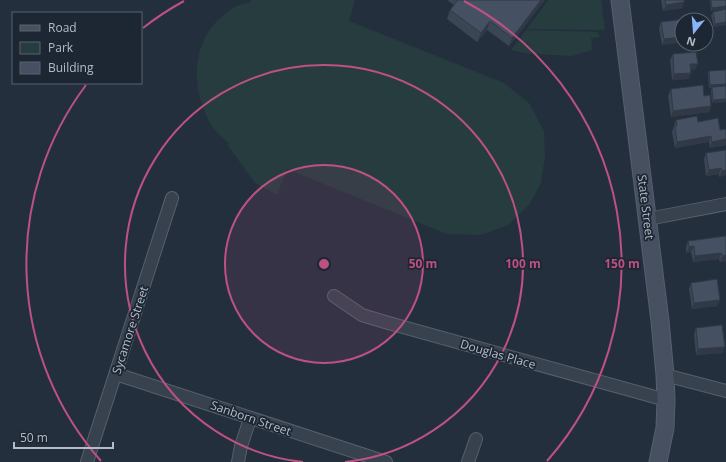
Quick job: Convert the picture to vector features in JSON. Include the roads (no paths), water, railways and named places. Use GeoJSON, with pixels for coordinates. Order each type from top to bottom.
{"type":"FeatureCollection","features":[{"type":"Feature","properties":{"kind":"street","name":"State Street"},"geometry":{"type":"LineString","coordinates":[[620,0],[648,219],[665,375],[665,428],[658,462]]}},
{"type":"Feature","properties":{"kind":"street","name":"Sycamore Street"},"geometry":{"type":"LineString","coordinates":[[87,462],[172,198]]}},
{"type":"Feature","properties":{"kind":"street"},"geometry":{"type":"LineString","coordinates":[[648,219],[726,204]]}},
{"type":"Feature","properties":{"kind":"street","name":"Douglas Place"},"geometry":{"type":"LineString","coordinates":[[334,296],[362,314],[386,322],[666,400]]}},
{"type":"Feature","properties":{"kind":"street","name":"Sanborn Street"},"geometry":{"type":"LineString","coordinates":[[116,374],[250,419],[386,462]]}},
{"type":"Feature","properties":{"kind":"street"},"geometry":{"type":"LineString","coordinates":[[665,375],[726,391]]}},
{"type":"Feature","properties":{"kind":"street"},"geometry":{"type":"LineString","coordinates":[[238,462],[241,446],[250,419]]}},
{"type":"Feature","properties":{"kind":"street"},"geometry":{"type":"LineString","coordinates":[[468,462],[476,439]]}}]}
